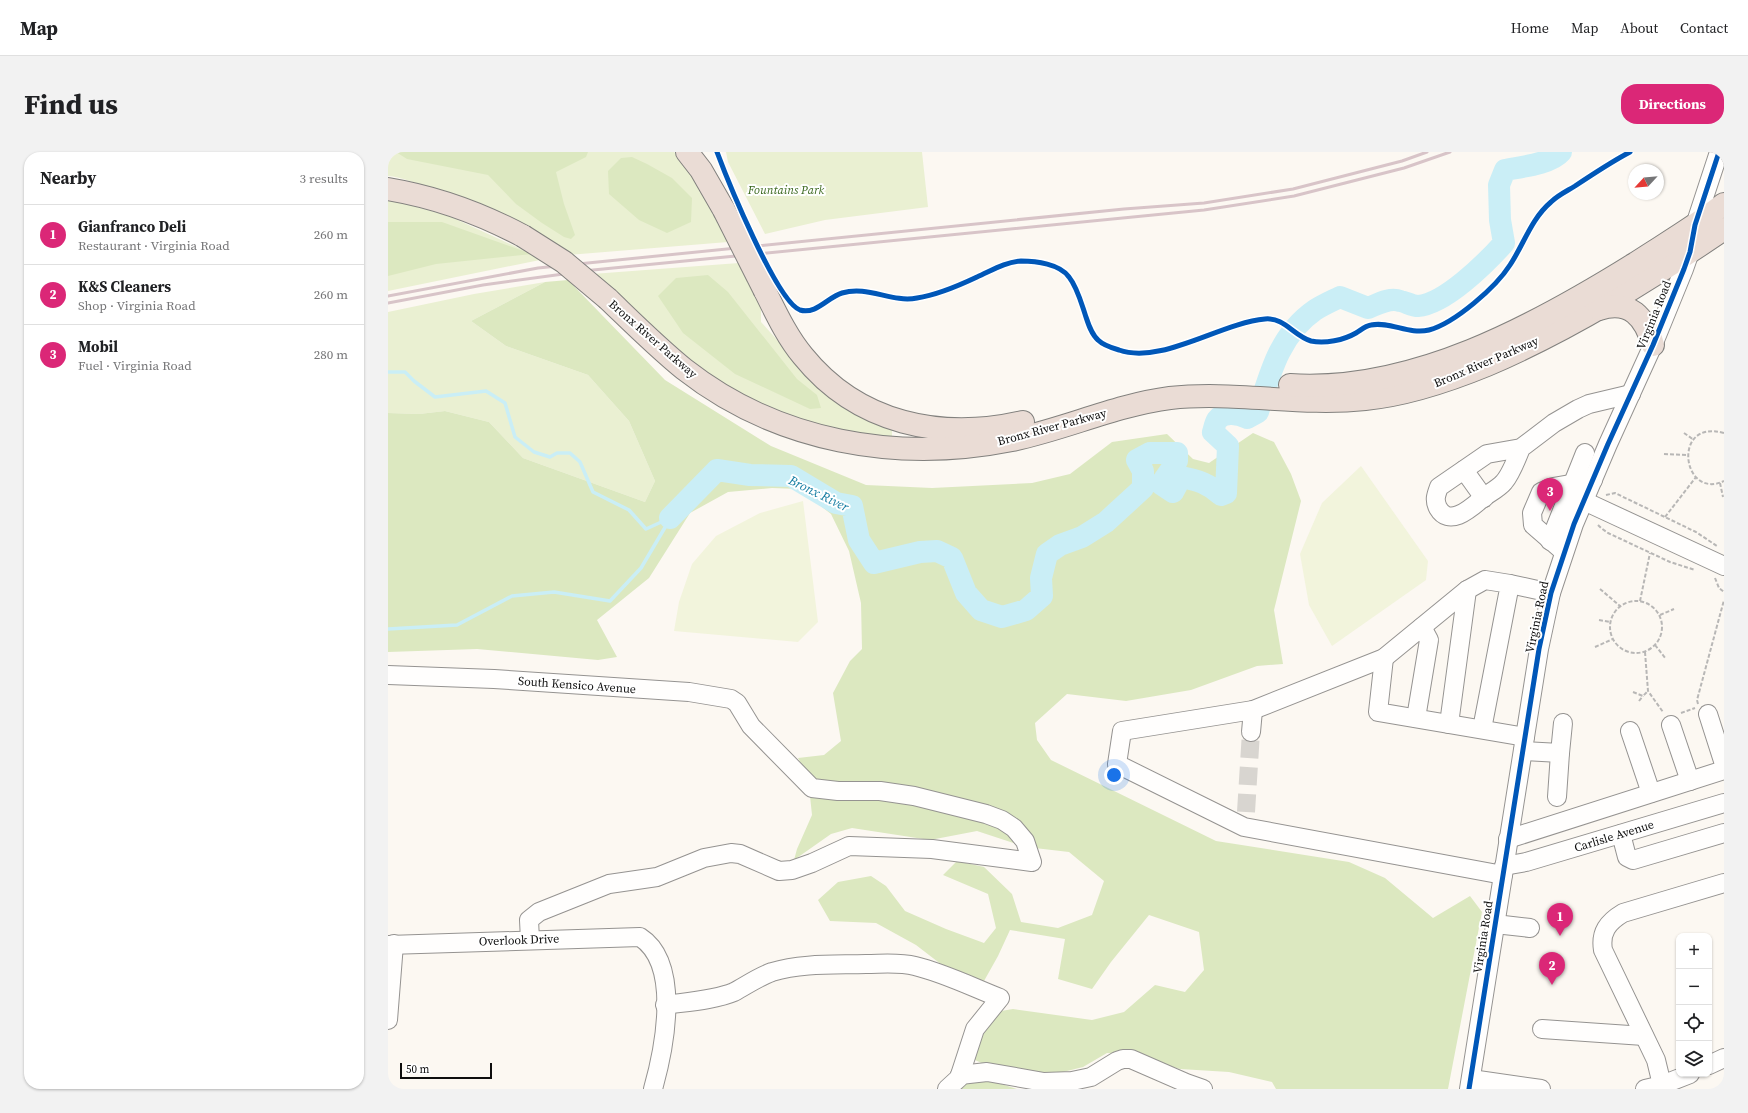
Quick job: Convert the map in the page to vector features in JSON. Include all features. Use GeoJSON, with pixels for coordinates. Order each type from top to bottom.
{"type":"FeatureCollection","features":[{"type":"Feature","properties":{"kind":"highway","name":"Bronx River Parkway"},"geometry":{"type":"LineString","coordinates":[[687,152],[701,170],[721,205],[785,329],[797,348],[811,365],[827,380],[866,408],[887,417],[919,426],[952,430],[996,427],[1028,420],[1148,387],[1204,381],[1246,389],[1288,393],[1324,402],[1369,399],[1425,388],[1499,360],[1560,330],[1596,310],[1690,252],[1724,229]]}},
{"type":"Feature","properties":{"kind":"highway"},"geometry":{"type":"LineString","coordinates":[[696,152],[721,205]]}},
{"type":"Feature","properties":{"kind":"highway","name":"Bronx River Parkway"},"geometry":{"type":"LineString","coordinates":[[388,189],[427,197],[461,207],[523,236],[564,262],[608,299],[683,368],[723,396],[764,417],[786,426],[824,438],[856,444],[901,449],[970,446],[1037,434],[1129,406],[1156,400],[1201,396],[1246,389]]}},
{"type":"Feature","properties":{"kind":"highway","name":"Bronx River Parkway"},"geometry":{"type":"LineString","coordinates":[[1288,393],[1377,379],[1420,368],[1470,350],[1517,329],[1570,301],[1695,225],[1724,204]]}},
{"type":"Feature","properties":{"kind":"highway"},"geometry":{"type":"LineString","coordinates":[[1596,310],[1616,306],[1633,311],[1642,319],[1649,331],[1653,345]]}},
{"type":"Feature","properties":{"kind":"street","name":"Virginia Road"},"geometry":{"type":"LineString","coordinates":[[1470,1084],[1508,839],[1539,649],[1551,593],[1557,547],[1584,501],[1653,345],[1690,252],[1695,225],[1719,152]]}},
{"type":"Feature","properties":{"kind":"street"},"geometry":{"type":"LineString","coordinates":[[1521,448],[1505,482],[1462,515],[1452,517],[1445,515],[1438,509],[1435,502],[1435,496],[1439,487],[1487,454],[1521,448],[1554,423],[1578,409],[1589,404],[1631,394]]}},
{"type":"Feature","properties":{"kind":"street"},"geometry":{"type":"LineString","coordinates":[[1585,453],[1574,483],[1557,547],[1533,525],[1532,513],[1541,492],[1553,487],[1574,483],[1593,480]]}},
{"type":"Feature","properties":{"kind":"street"},"geometry":{"type":"LineString","coordinates":[[1464,470],[1484,498]]}},
{"type":"Feature","properties":{"kind":"street"},"geometry":{"type":"LineString","coordinates":[[1584,501],[1724,566]]}},
{"type":"Feature","properties":{"kind":"street"},"geometry":{"type":"LineString","coordinates":[[1503,870],[1245,819],[1117,764],[1122,731],[1253,710],[1384,658],[1467,590],[1485,580],[1551,593]]}},
{"type":"Feature","properties":{"kind":"street"},"geometry":{"type":"LineString","coordinates":[[1482,729],[1510,584]]}},
{"type":"Feature","properties":{"kind":"street"},"geometry":{"type":"LineString","coordinates":[[1449,724],[1467,590]]}},
{"type":"Feature","properties":{"kind":"street"},"geometry":{"type":"LineString","coordinates":[[1416,718],[1429,640],[1422,627]]}},
{"type":"Feature","properties":{"kind":"street"},"geometry":{"type":"LineString","coordinates":[[1384,658],[1378,712],[1482,729],[1524,744],[1560,753]]}},
{"type":"Feature","properties":{"kind":"street","name":"South Kensico Avenue"},"geometry":{"type":"LineString","coordinates":[[388,675],[494,679],[689,692],[731,699],[738,703],[751,726],[812,788],[838,791],[880,791],[914,796],[986,814],[1002,820],[1014,828],[1025,841],[1032,862],[932,848],[849,846],[812,863],[792,870],[779,871],[740,854],[725,854],[704,858],[657,877],[609,884],[539,912],[529,920],[530,940]]}},
{"type":"Feature","properties":{"kind":"street"},"geometry":{"type":"LineString","coordinates":[[1251,732],[1253,710]]}},
{"type":"Feature","properties":{"kind":"street"},"geometry":{"type":"LineString","coordinates":[[1708,714],[1724,764]]}},
{"type":"Feature","properties":{"kind":"street"},"geometry":{"type":"LineString","coordinates":[[1673,718],[1690,781]]}},
{"type":"Feature","properties":{"kind":"street"},"geometry":{"type":"LineString","coordinates":[[1557,797],[1563,723]]}},
{"type":"Feature","properties":{"kind":"street"},"geometry":{"type":"LineString","coordinates":[[1630,732],[1651,793]]}},
{"type":"Feature","properties":{"kind":"street"},"geometry":{"type":"LineString","coordinates":[[1508,839],[1724,770]]}},
{"type":"Feature","properties":{"kind":"street","name":"Carlisle Avenue"},"geometry":{"type":"LineString","coordinates":[[1503,870],[1724,803]]}},
{"type":"Feature","properties":{"kind":"street"},"geometry":{"type":"LineString","coordinates":[[1621,834],[1627,857],[1633,860],[1724,833]]}},
{"type":"Feature","properties":{"kind":"street"},"geometry":{"type":"LineString","coordinates":[[1683,1077],[1656,1088],[1656,1060],[1603,950],[1602,938],[1605,929],[1612,919],[1623,913],[1724,883]]}},
{"type":"Feature","properties":{"kind":"street"},"geometry":{"type":"LineString","coordinates":[[1495,924],[1530,928]]}},
{"type":"Feature","properties":{"kind":"street","name":"Overlook Drive"},"geometry":{"type":"LineString","coordinates":[[391,945],[640,937],[647,943],[657,956],[663,972],[665,982],[665,1005]]}},
{"type":"Feature","properties":{"kind":"street"},"geometry":{"type":"LineString","coordinates":[[388,1020],[391,945]]}},
{"type":"Feature","properties":{"kind":"street"},"geometry":{"type":"LineString","coordinates":[[652,1089],[658,1069],[665,1032],[665,1005],[734,992],[747,983],[770,973],[787,969],[831,965],[890,964],[914,965],[1000,998],[974,1029],[959,1078],[946,1089]]}},
{"type":"Feature","properties":{"kind":"street"},"geometry":{"type":"LineString","coordinates":[[1542,1029],[1644,1036]]}},
{"type":"Feature","properties":{"kind":"street"},"geometry":{"type":"LineString","coordinates":[[1712,1064],[1724,1058]]}},
{"type":"Feature","properties":{"kind":"street"},"geometry":{"type":"LineString","coordinates":[[960,1075],[987,1072],[1044,1082],[1072,1081],[1091,1077],[1123,1059],[1131,1059],[1203,1089]]}},
{"type":"Feature","properties":{"kind":"street"},"geometry":{"type":"LineString","coordinates":[[1470,1084],[1541,1089]]}},
{"type":"Feature","properties":{"kind":"path"},"geometry":{"type":"LineString","coordinates":[[1724,433],[1716,431],[1700,434],[1689,447],[1687,455],[1691,471],[1696,477],[1704,482],[1713,484],[1724,481]]}},
{"type":"Feature","properties":{"kind":"path"},"geometry":{"type":"LineString","coordinates":[[1684,433],[1694,440]]}},
{"type":"Feature","properties":{"kind":"path"},"geometry":{"type":"LineString","coordinates":[[1664,454],[1687,455]]}},
{"type":"Feature","properties":{"kind":"path"},"geometry":{"type":"LineString","coordinates":[[1665,517],[1696,477]]}},
{"type":"Feature","properties":{"kind":"path"},"geometry":{"type":"LineString","coordinates":[[1720,483],[1723,497]]}},
{"type":"Feature","properties":{"kind":"path"},"geometry":{"type":"LineString","coordinates":[[1640,601],[1650,553]]}},
{"type":"Feature","properties":{"kind":"path"},"geometry":{"type":"LineString","coordinates":[[1600,589],[1620,606]]}},
{"type":"Feature","properties":{"kind":"path"},"geometry":{"type":"LineString","coordinates":[[1634,600],[1640,601],[1650,604],[1660,615],[1663,626],[1662,634],[1655,645],[1645,652],[1636,654],[1627,652],[1620,648],[1610,632],[1610,622],[1620,606],[1634,600]]}},
{"type":"Feature","properties":{"kind":"path"},"geometry":{"type":"LineString","coordinates":[[1645,652],[1648,691],[1673,718],[1698,707],[1697,700],[1724,600]]}},
{"type":"Feature","properties":{"kind":"path"},"geometry":{"type":"LineString","coordinates":[[1660,615],[1674,609]]}},
{"type":"Feature","properties":{"kind":"path"},"geometry":{"type":"LineString","coordinates":[[1599,620],[1610,622]]}},
{"type":"Feature","properties":{"kind":"path"},"geometry":{"type":"LineString","coordinates":[[1595,647],[1613,639]]}},
{"type":"Feature","properties":{"kind":"path"},"geometry":{"type":"LineString","coordinates":[[1655,645],[1666,659]]}},
{"type":"Feature","properties":{"kind":"path"},"geometry":{"type":"LineString","coordinates":[[1639,701],[1648,691]]}},
{"type":"Feature","properties":{"kind":"path"},"geometry":{"type":"LineString","coordinates":[[1633,692],[1643,696]]}},
{"type":"Feature","properties":{"kind":"green space"},"geometry":{"type":"Polygon","coordinates":[[[388,152],[674,152],[687,165],[728,242],[568,255],[536,232],[519,222],[483,205],[403,179],[388,176],[388,152]]]}},
{"type":"Feature","properties":{"kind":"green space"},"geometry":{"type":"Polygon","coordinates":[[[396,152],[588,152],[586,157],[556,172],[564,204],[575,235],[571,239],[564,237],[542,223],[516,204],[488,175],[407,159],[396,152]]]}},
{"type":"Feature","properties":{"kind":"green space","name":"Fountains Park"},"geometry":{"type":"Polygon","coordinates":[[[726,152],[922,152],[928,207],[825,220],[765,234],[728,162],[726,152]]]}},
{"type":"Feature","properties":{"kind":"green space"},"geometry":{"type":"Polygon","coordinates":[[[632,157],[672,178],[692,198],[691,222],[667,233],[639,220],[609,194],[608,171],[621,158],[632,157]]]}},
{"type":"Feature","properties":{"kind":"green space"},"geometry":{"type":"Polygon","coordinates":[[[388,199],[449,216],[532,254],[540,260],[388,291],[388,199]]]}},
{"type":"Feature","properties":{"kind":"green space"},"geometry":{"type":"Polygon","coordinates":[[[388,222],[442,222],[532,254],[436,264],[388,276],[388,222]]]}},
{"type":"Feature","properties":{"kind":"green space"},"geometry":{"type":"Polygon","coordinates":[[[739,263],[761,306],[761,322],[819,387],[892,428],[892,437],[886,439],[781,416],[731,388],[685,357],[592,274],[739,263]]]}},
{"type":"Feature","properties":{"kind":"green space"},"geometry":{"type":"Polygon","coordinates":[[[708,275],[728,292],[797,379],[817,395],[821,408],[810,409],[735,374],[683,333],[658,296],[676,278],[708,275]]]}},
{"type":"Feature","properties":{"kind":"green space"},"geometry":{"type":"Polygon","coordinates":[[[568,280],[665,380],[771,446],[866,485],[932,488],[1032,483],[1070,474],[1112,442],[1167,434],[1193,459],[1209,463],[1253,433],[1274,442],[1291,474],[1301,501],[1274,610],[1283,664],[1257,666],[1191,690],[1126,701],[1067,694],[1035,723],[1037,740],[1051,760],[1216,841],[1349,862],[1385,878],[1433,918],[1470,896],[1482,912],[1448,1089],[1276,1089],[1272,1082],[1229,1072],[1180,1069],[1131,1054],[1107,1053],[1083,1067],[1055,1074],[986,1065],[975,1060],[975,1044],[1001,1011],[1013,1009],[1092,1020],[1124,1012],[1155,985],[1185,992],[1204,970],[1199,932],[1149,915],[1111,962],[1092,989],[1058,979],[1065,939],[1010,930],[984,981],[955,975],[916,945],[876,923],[830,921],[818,900],[838,882],[871,876],[886,886],[905,911],[946,929],[984,943],[996,928],[988,894],[943,875],[957,861],[984,867],[1012,894],[1021,922],[1058,928],[1092,915],[1104,881],[1069,852],[1026,847],[977,831],[930,840],[852,828],[831,834],[794,860],[797,849],[812,815],[808,777],[798,758],[824,755],[841,741],[833,693],[850,661],[862,649],[861,603],[849,551],[831,514],[799,489],[772,488],[728,492],[690,513],[649,578],[597,620],[617,657],[598,660],[477,649],[388,652],[388,413],[419,414],[445,411],[489,422],[523,458],[645,502],[655,481],[629,421],[588,375],[506,346],[471,321],[545,282],[568,280]]]}},
{"type":"Feature","properties":{"kind":"green space"},"geometry":{"type":"Polygon","coordinates":[[[545,282],[471,321],[506,346],[588,375],[629,421],[655,481],[645,502],[523,458],[489,422],[445,411],[419,414],[388,413],[388,312],[474,294],[545,282]]]}},
{"type":"Feature","properties":{"kind":"green space"},"geometry":{"type":"Polygon","coordinates":[[[1361,466],[1428,561],[1426,580],[1332,646],[1309,605],[1300,554],[1322,503],[1361,466]]]}},
{"type":"Feature","properties":{"kind":"green space"},"geometry":{"type":"Polygon","coordinates":[[[803,501],[818,622],[798,642],[674,631],[679,602],[692,564],[716,536],[760,513],[803,501]]]}},
{"type":"Feature","properties":{"kind":"green space"},"geometry":{"type":"Polygon","coordinates":[[[972,1080],[998,1083],[1017,1089],[953,1089],[972,1080]]]}},
{"type":"Feature","properties":{"kind":"waterway","name":"Bronx River"},"geometry":{"type":"LineString","coordinates":[[670,518],[717,470],[750,475],[791,476],[836,503],[852,506],[859,540],[874,563],[920,552],[937,551],[952,558],[966,593],[981,610],[1002,617],[1026,610],[1042,596],[1041,578],[1047,554],[1060,545],[1082,537],[1106,522],[1143,488],[1143,471],[1137,460],[1150,453],[1177,453],[1177,461],[1161,484],[1173,492],[1181,477],[1203,483],[1221,495],[1226,493],[1228,446],[1213,432],[1216,421],[1220,417],[1227,414],[1240,415],[1247,418],[1258,412],[1278,355],[1293,331],[1303,320],[1315,310],[1340,297],[1368,308],[1392,300],[1418,306],[1429,304],[1440,298],[1476,271],[1504,243],[1500,220],[1499,185],[1505,170],[1543,162],[1561,152]]}},
{"type":"Feature","properties":{"kind":"waterway","name":"Bronx River"},"geometry":{"type":"LineString","coordinates":[[388,372],[405,372],[435,397],[486,391],[505,403],[515,437],[534,452],[550,457],[557,453],[570,453],[580,462],[593,492],[629,510],[646,529],[670,518]]}},
{"type":"Feature","properties":{"kind":"waterway","name":"Bronx River"},"geometry":{"type":"LineString","coordinates":[[388,629],[457,625],[512,596],[554,592],[610,601],[641,568],[670,519]]}},
{"type":"Feature","properties":{"kind":"tunnel"},"geometry":{"type":"LineString","coordinates":[[1246,812],[1251,732]]}},
{"type":"Feature","properties":{"kind":"railway"},"geometry":{"type":"LineString","coordinates":[[388,296],[538,268],[1124,209],[1204,203],[1293,189],[1402,161],[1427,152]]}},
{"type":"Feature","properties":{"kind":"railway"},"geometry":{"type":"LineString","coordinates":[[388,303],[483,285],[593,270],[1204,210],[1294,196],[1404,168],[1450,152]]}},
{"type":"Feature","properties":{"kind":"cycle path"},"geometry":{"type":"LineString","coordinates":[[717,152],[731,187],[766,264],[790,302],[800,310],[806,311],[817,308],[837,295],[852,291],[870,292],[907,299],[925,297],[955,287],[1009,263],[1021,261],[1034,262],[1054,266],[1069,277],[1077,290],[1093,335],[1100,342],[1119,350],[1135,353],[1153,352],[1172,348],[1248,322],[1265,319],[1278,321],[1305,339],[1316,342],[1328,342],[1340,339],[1356,333],[1365,327],[1378,324],[1414,331],[1429,330],[1439,326],[1451,320],[1474,303],[1504,274],[1528,232],[1544,209],[1560,195],[1630,152]]}},
{"type":"Feature","properties":{"kind":"cycle path"},"geometry":{"type":"LineString","coordinates":[[1469,1089],[1539,649],[1551,593],[1574,524],[1653,345],[1684,269],[1690,252],[1695,225],[1719,152]]}},
{"type":"Feature","properties":{"kind":"place","name":"Mobil"},"geometry":{"type":"Point","coordinates":[1550,511]}},
{"type":"Feature","properties":{"kind":"place","name":"Gianfranco Deli"},"geometry":{"type":"Point","coordinates":[1560,936]}},
{"type":"Feature","properties":{"kind":"place","name":"K&S Cleaners"},"geometry":{"type":"Point","coordinates":[1552,985]}}]}
